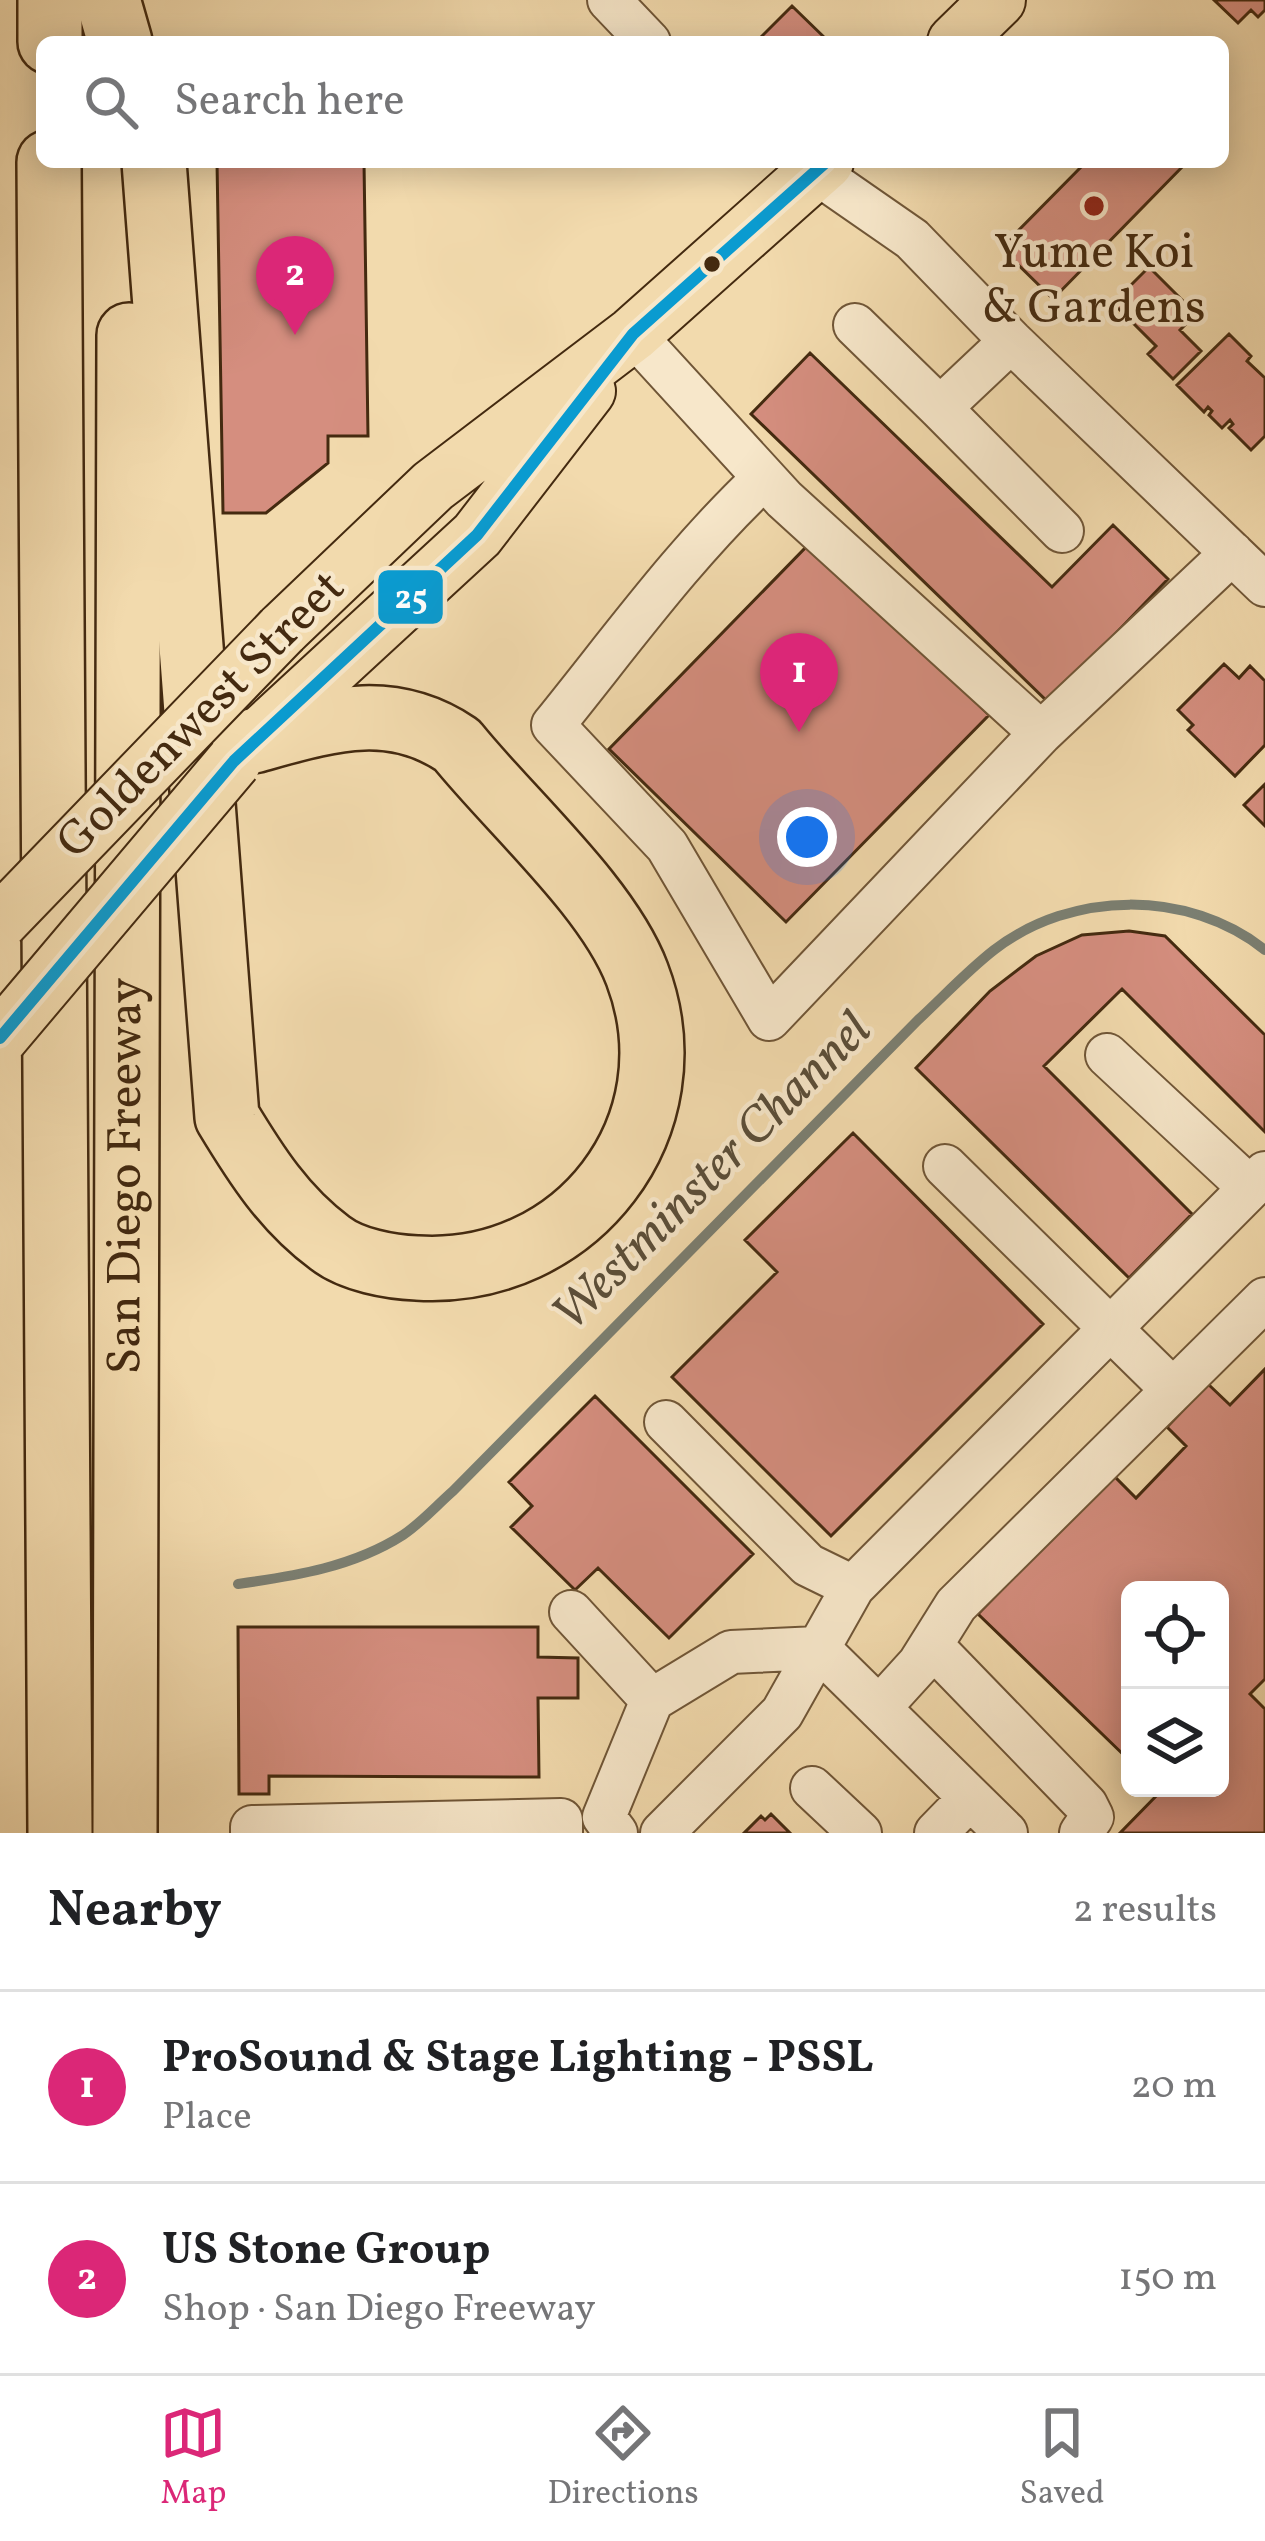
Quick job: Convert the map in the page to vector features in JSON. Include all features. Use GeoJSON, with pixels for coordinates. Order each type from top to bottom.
{"type":"FeatureCollection","features":[{"type":"Feature","properties":{"kind":"highway"},"geometry":{"type":"LineString","coordinates":[[50,0],[50,36]]}},
{"type":"Feature","properties":{"kind":"highway"},"geometry":{"type":"LineString","coordinates":[[108,0],[118,36]]}},
{"type":"Feature","properties":{"kind":"highway"},"geometry":{"type":"LineString","coordinates":[[130,0],[130,36]]}},
{"type":"Feature","properties":{"kind":"highway"},"geometry":{"type":"LineString","coordinates":[[141,0],[144,36]]}},
{"type":"Feature","properties":{"kind":"highway"},"geometry":{"type":"LineString","coordinates":[[49,168],[59,1833]]}},
{"type":"Feature","properties":{"kind":"highway","name":"San Diego Freeway"},"geometry":{"type":"LineString","coordinates":[[125,1833],[130,168]]}},
{"type":"Feature","properties":{"kind":"highway"},"geometry":{"type":"LineString","coordinates":[[154,168],[227,1117],[272,1190],[333,1246],[393,1267],[450,1270],[506,1258],[556,1233],[614,1177],[645,1106],[653,1058],[649,1011],[621,938],[457,745],[433,729],[384,717],[331,720],[243,751]]}},
{"type":"Feature","properties":{"kind":"main road"},"geometry":{"type":"LineString","coordinates":[[961,36],[998,0]]}},
{"type":"Feature","properties":{"kind":"main road","name":"Goldenwest Street"},"geometry":{"type":"LineString","coordinates":[[0,922],[282,630],[433,486],[632,334],[811,168]]}},
{"type":"Feature","properties":{"kind":"main road","name":"Goldenwest Street"},"geometry":{"type":"LineString","coordinates":[[0,1038],[243,751],[477,535],[632,334]]}},
{"type":"Feature","properties":{"kind":"street"},"geometry":{"type":"LineString","coordinates":[[818,168],[912,239],[1265,585]]}},
{"type":"Feature","properties":{"kind":"street"},"geometry":{"type":"LineString","coordinates":[[855,325],[1062,531]]}},
{"type":"Feature","properties":{"kind":"street"},"geometry":{"type":"LineString","coordinates":[[632,334],[764,478],[1041,733]]}},
{"type":"Feature","properties":{"kind":"street"},"geometry":{"type":"LineString","coordinates":[[940,409],[1011,341]]}},
{"type":"Feature","properties":{"kind":"street"},"geometry":{"type":"LineString","coordinates":[[764,478],[680,568],[553,725],[667,846],[769,1019],[1041,733],[1232,553]]}},
{"type":"Feature","properties":{"kind":"street"},"geometry":{"type":"LineString","coordinates":[[662,1833],[782,1713],[853,1587],[1258,1181],[1107,1055]]}},
{"type":"Feature","properties":{"kind":"street"},"geometry":{"type":"LineString","coordinates":[[945,1166],[1173,1390]]}},
{"type":"Feature","properties":{"kind":"street"},"geometry":{"type":"LineString","coordinates":[[879,1708],[931,1645],[956,1605],[1265,1299]]}},
{"type":"Feature","properties":{"kind":"street"},"geometry":{"type":"LineString","coordinates":[[665,1422],[808,1565],[853,1587]]}},
{"type":"Feature","properties":{"kind":"street"},"geometry":{"type":"LineString","coordinates":[[571,1612],[652,1700]]}},
{"type":"Feature","properties":{"kind":"street"},"geometry":{"type":"LineString","coordinates":[[931,1645],[1086,1805],[1092,1817],[1082,1833]]}},
{"type":"Feature","properties":{"kind":"street"},"geometry":{"type":"LineString","coordinates":[[252,1833],[252,1826],[610,1825],[652,1700],[730,1652],[818,1648],[1006,1833]]}},
{"type":"Feature","properties":{"kind":"street"},"geometry":{"type":"LineString","coordinates":[[812,1787],[860,1833]]}},
{"type":"Feature","properties":{"kind":"street"},"geometry":{"type":"LineString","coordinates":[[936,1833],[970,1798]]}},
{"type":"Feature","properties":{"kind":"building"},"geometry":{"type":"Polygon","coordinates":[[[1214,0],[1265,0],[1265,10],[1258,17],[1251,10],[1238,23],[1214,0]]]}},
{"type":"Feature","properties":{"kind":"building"},"geometry":{"type":"Polygon","coordinates":[[[792,6],[823,36],[762,36],[792,6]]]}},
{"type":"Feature","properties":{"kind":"building"},"geometry":{"type":"Polygon","coordinates":[[[217,168],[364,168],[368,436],[328,436],[328,463],[266,513],[223,513],[217,168]]]}},
{"type":"Feature","properties":{"kind":"building","name":"Yume Koi & Gardens"},"geometry":{"type":"Polygon","coordinates":[[[1080,168],[1181,168],[1053,299],[1001,248],[1080,168]]]}},
{"type":"Feature","properties":{"kind":"building"},"geometry":{"type":"Polygon","coordinates":[[[1149,267],[1196,314],[1180,330],[1201,351],[1173,379],[1148,354],[1156,346],[1113,303],[1149,267]]]}},
{"type":"Feature","properties":{"kind":"building"},"geometry":{"type":"Polygon","coordinates":[[[1229,334],[1265,378],[1265,436],[1251,450],[1229,428],[1230,420],[1222,428],[1209,415],[1208,407],[1204,412],[1177,385],[1229,334]]]}},
{"type":"Feature","properties":{"kind":"building"},"geometry":{"type":"Polygon","coordinates":[[[810,353],[1052,587],[1113,525],[1168,579],[1049,703],[751,414],[810,353]]]}},
{"type":"Feature","properties":{"kind":"building"},"geometry":{"type":"Polygon","coordinates":[[[812,541],[989,715],[786,922],[609,749],[812,541]]]}},
{"type":"Feature","properties":{"kind":"building"},"geometry":{"type":"Polygon","coordinates":[[[1224,664],[1239,678],[1250,666],[1265,681],[1265,745],[1235,776],[1188,730],[1193,725],[1178,710],[1224,664]]]}},
{"type":"Feature","properties":{"kind":"building"},"geometry":{"type":"Polygon","coordinates":[[[1265,784],[1265,826],[1244,805],[1265,784]]]}},
{"type":"Feature","properties":{"kind":"building"},"geometry":{"type":"Polygon","coordinates":[[[1129,931],[1165,936],[1265,1035],[1265,1132],[1122,989],[1044,1066],[1192,1214],[1129,1278],[916,1068],[990,991],[1036,956],[1082,935],[1129,931]]]}},
{"type":"Feature","properties":{"kind":"building"},"geometry":{"type":"Polygon","coordinates":[[[853,1133],[1043,1324],[831,1536],[672,1377],[777,1272],[745,1240],[853,1133]]]}},
{"type":"Feature","properties":{"kind":"building"},"geometry":{"type":"Polygon","coordinates":[[[1265,1369],[1265,1679],[1250,1694],[1265,1709],[1265,1833],[1120,1833],[1155,1797],[1229,1797],[1229,1581],[1121,1581],[1121,1752],[978,1614],[1113,1475],[1136,1498],[1186,1446],[1167,1427],[1208,1384],[1230,1405],[1265,1369]]]}},
{"type":"Feature","properties":{"kind":"building"},"geometry":{"type":"Polygon","coordinates":[[[595,1396],[753,1554],[669,1638],[598,1568],[575,1590],[511,1527],[532,1506],[509,1482],[595,1396]]]}},
{"type":"Feature","properties":{"kind":"building"},"geometry":{"type":"Polygon","coordinates":[[[238,1627],[538,1627],[538,1657],[578,1658],[578,1698],[538,1698],[539,1777],[269,1776],[269,1794],[239,1794],[238,1627]]]}},
{"type":"Feature","properties":{"kind":"building"},"geometry":{"type":"Polygon","coordinates":[[[771,1814],[790,1833],[744,1833],[761,1816],[765,1820],[771,1814]]]}},
{"type":"Feature","properties":{"kind":"waterway","name":"Westminster Channel"},"geometry":{"type":"LineString","coordinates":[[238,1584],[344,1562],[384,1546],[416,1525],[918,1020],[984,958],[1025,930],[1094,908],[1166,907],[1234,930],[1265,950]]}},
{"type":"Feature","properties":{"kind":"transit line","name":"25"},"geometry":{"type":"LineString","coordinates":[[0,1038],[234,761],[477,535],[633,334],[819,168]]}},
{"type":"Feature","properties":{"kind":"place","name":"Yume Koi & Gardens"},"geometry":{"type":"Point","coordinates":[1094,206]}},
{"type":"Feature","properties":{"kind":"place","name":"US Stone Group"},"geometry":{"type":"Point","coordinates":[295,335]}},
{"type":"Feature","properties":{"kind":"place","name":"ProSound & Stage Lighting - PSSL"},"geometry":{"type":"Point","coordinates":[799,732]}}]}
